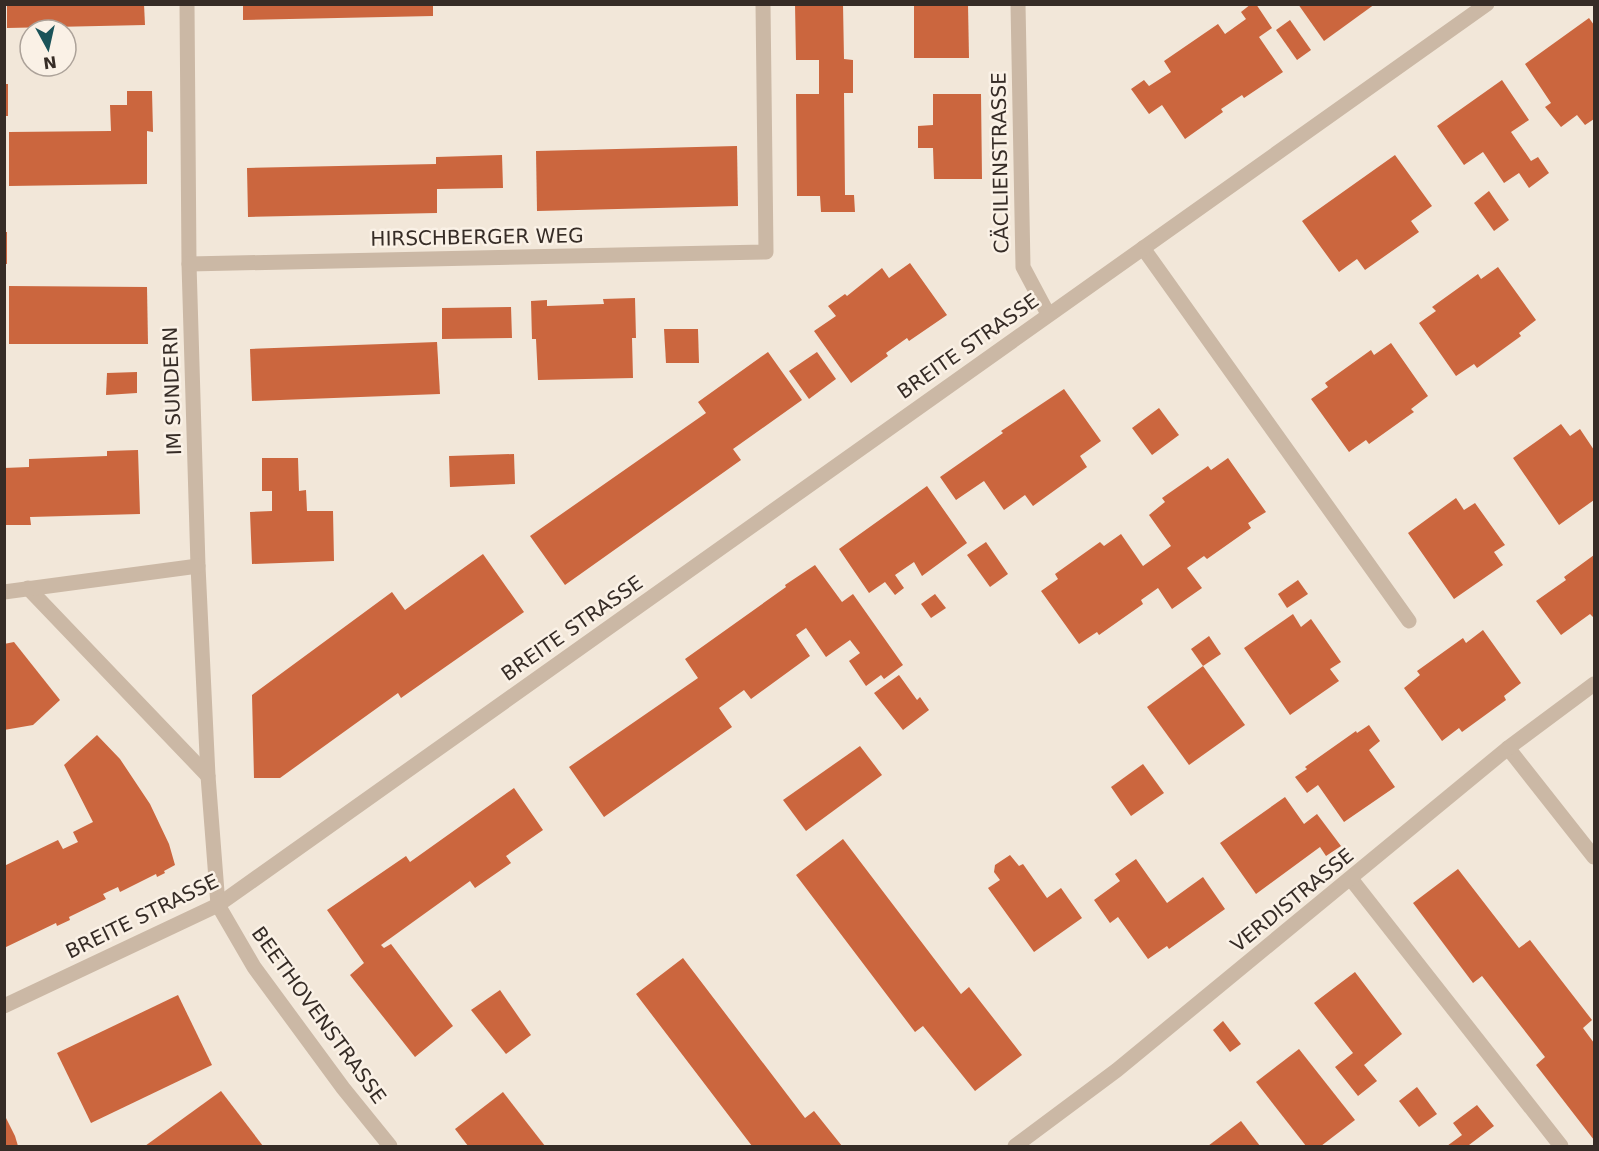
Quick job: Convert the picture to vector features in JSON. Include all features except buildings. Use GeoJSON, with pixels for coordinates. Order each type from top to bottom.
{"type":"FeatureCollection","features":[{"type":"Feature","properties":{"kind":"street","name":"IM SUNDERN"},"geometry":{"type":"LineString","coordinates":[[187,4],[189,264],[198,566],[208,776],[218,905]]}},
{"type":"Feature","properties":{"kind":"street","name":"HIRSCHBERGER WEG"},"geometry":{"type":"LineString","coordinates":[[189,264],[766,252],[763,4]]}},
{"type":"Feature","properties":{"kind":"street","name":"CÄCILIENSTRASSE"},"geometry":{"type":"LineString","coordinates":[[1018,4],[1023,267],[1048,314]]}},
{"type":"Feature","properties":{"kind":"street","name":"BREITE STRASSE"},"geometry":{"type":"LineString","coordinates":[[4,1006],[218,905],[1487,4]]}},
{"type":"Feature","properties":{"kind":"street"},"geometry":{"type":"LineString","coordinates":[[1143,248],[1409,621]]}},
{"type":"Feature","properties":{"kind":"street"},"geometry":{"type":"LineString","coordinates":[[4,592],[198,566]]}},
{"type":"Feature","properties":{"kind":"street"},"geometry":{"type":"LineString","coordinates":[[28,588],[208,776]]}},
{"type":"Feature","properties":{"kind":"street","name":"VERDISTRASSE"},"geometry":{"type":"LineString","coordinates":[[1015,1146],[1117,1070],[1508,748],[1594,684]]}},
{"type":"Feature","properties":{"kind":"street"},"geometry":{"type":"LineString","coordinates":[[1508,748],[1594,857]]}},
{"type":"Feature","properties":{"kind":"street"},"geometry":{"type":"LineString","coordinates":[[1351,879],[1561,1146]]}},
{"type":"Feature","properties":{"kind":"street","name":"BEETHOVENSTRASSE"},"geometry":{"type":"LineString","coordinates":[[218,905],[261,976],[342,1088],[390,1146]]}}]}
